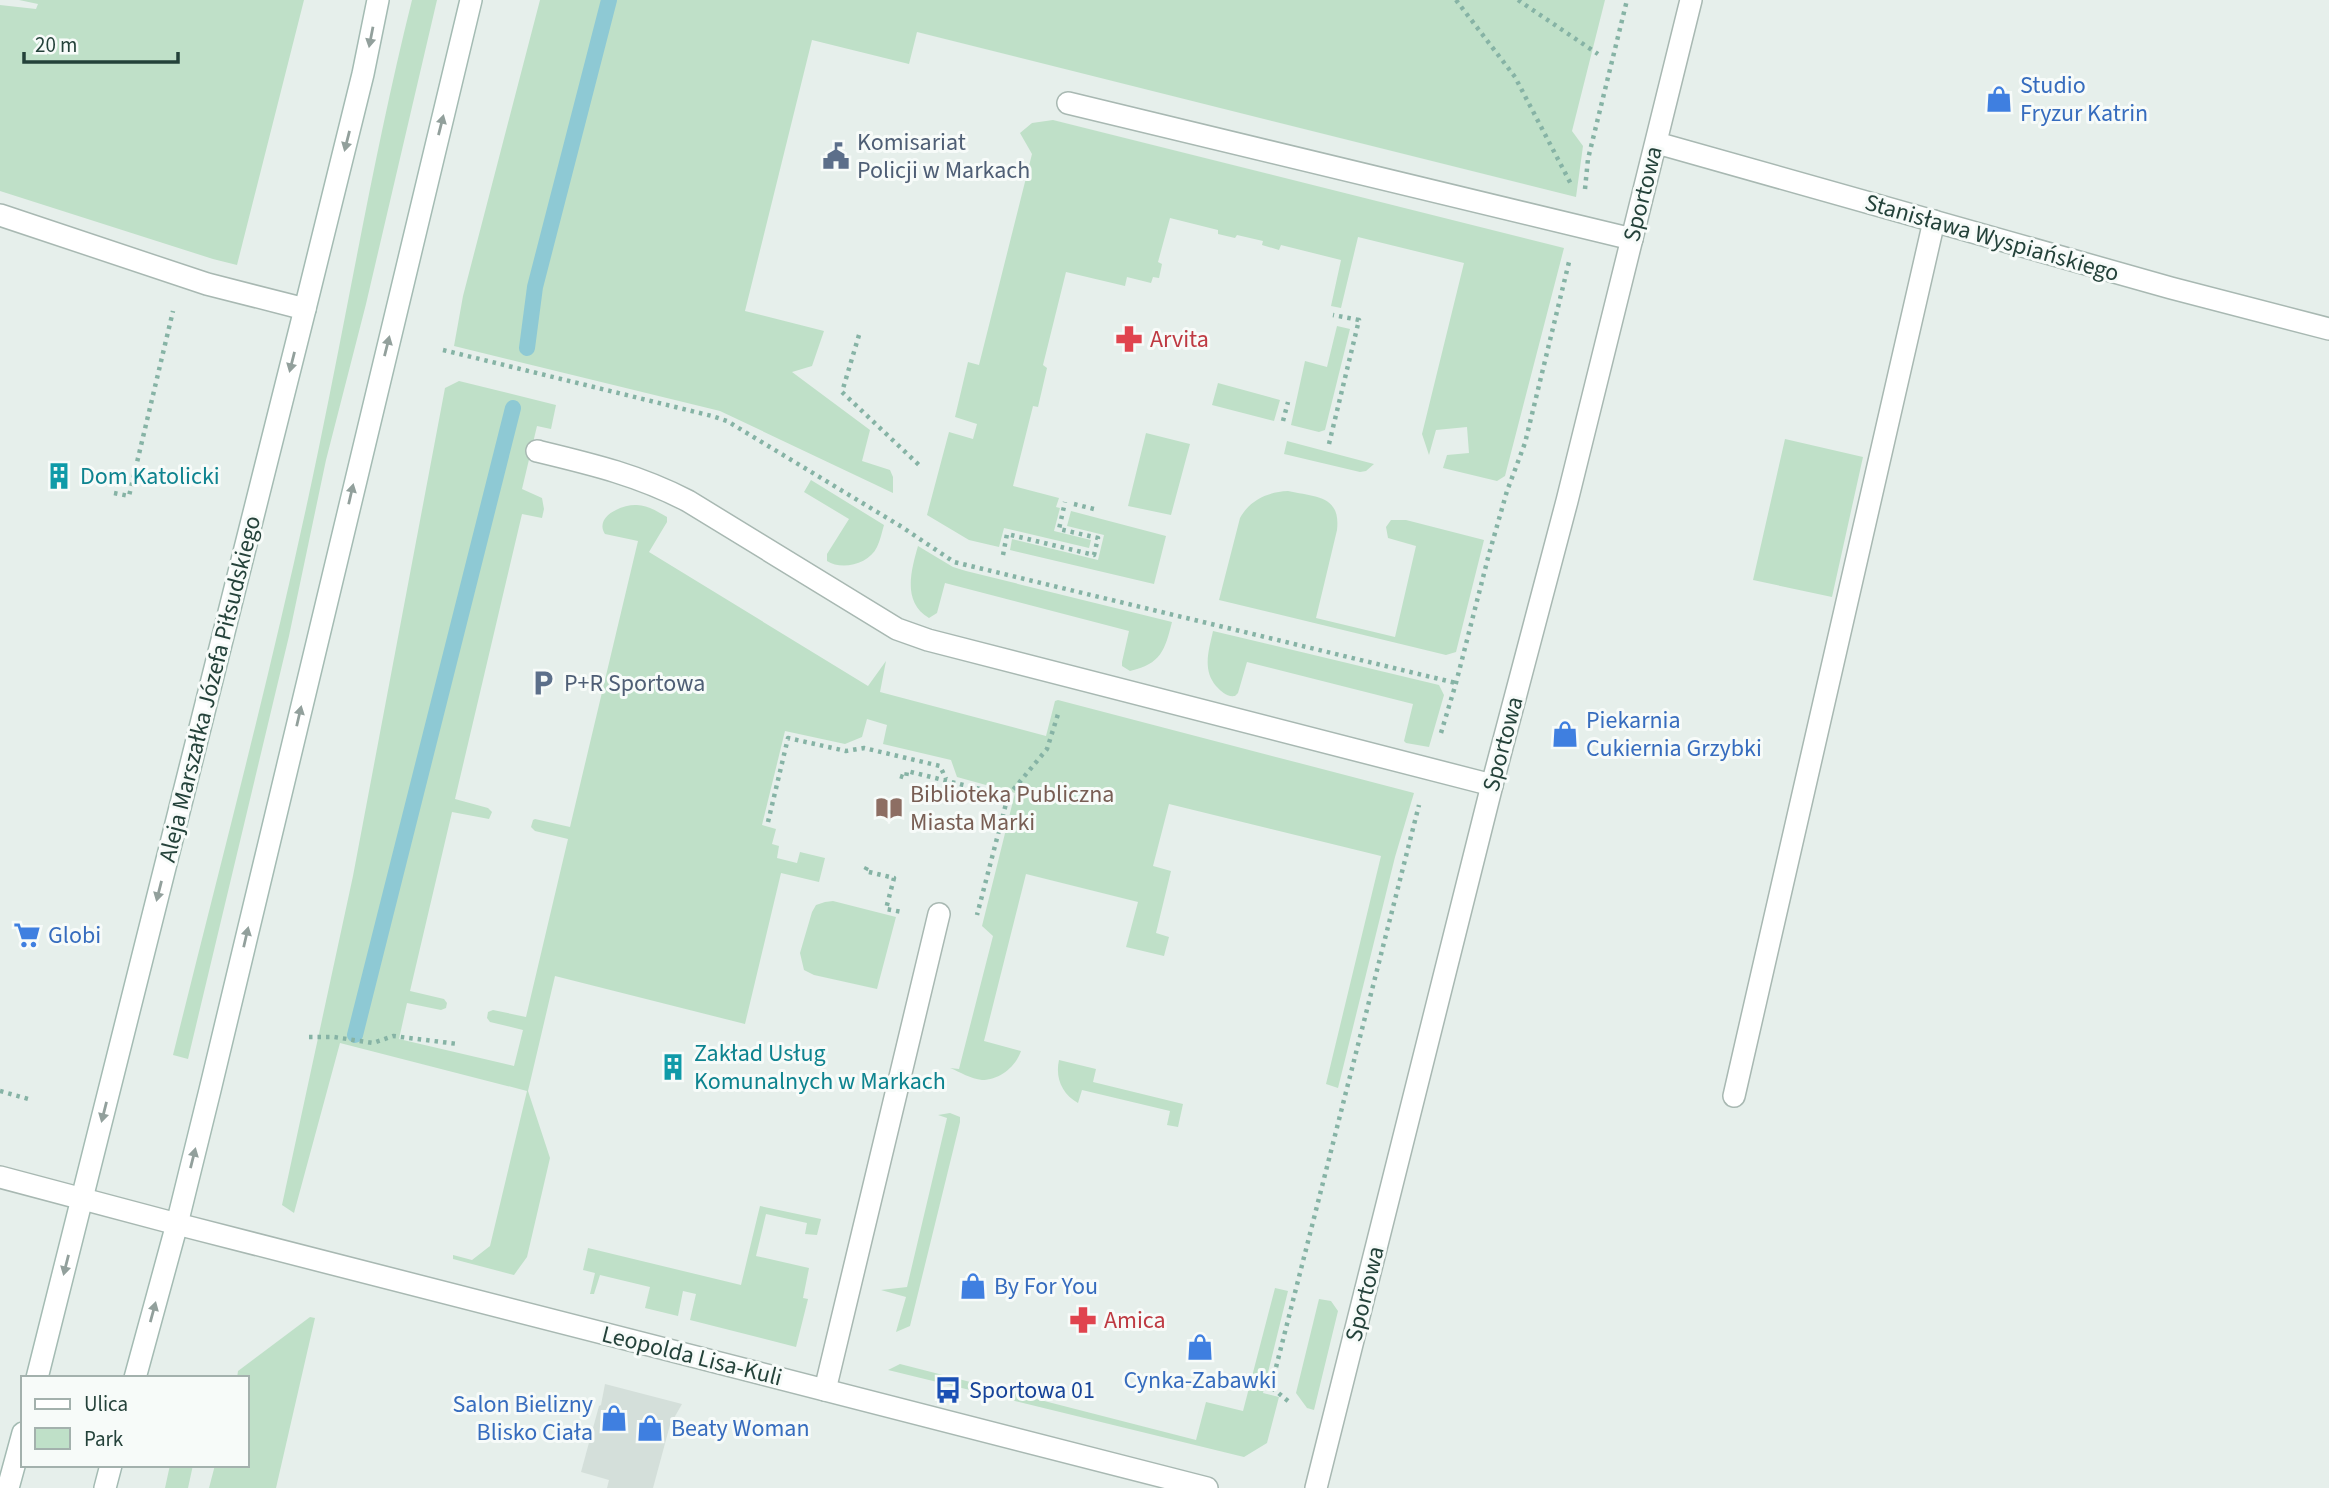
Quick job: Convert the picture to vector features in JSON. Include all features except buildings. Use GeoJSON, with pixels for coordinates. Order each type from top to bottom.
{"type":"FeatureCollection","features":[{"type":"Feature","properties":{"kind":"street","name":"Aleja Marszałka Józefa Piłsudskiego"},"geometry":{"type":"LineString","coordinates":[[38,1376],[363,75],[378,0]]}},
{"type":"Feature","properties":{"kind":"street"},"geometry":{"type":"LineString","coordinates":[[136,1376],[177,1224],[471,0]]}},
{"type":"Feature","properties":{"kind":"street","name":"Sportowa"},"geometry":{"type":"LineString","coordinates":[[1316,1488],[1492,785],[1557,541],[1691,0]]}},
{"type":"Feature","properties":{"kind":"street"},"geometry":{"type":"LineString","coordinates":[[1068,103],[1580,216],[1632,239]]}},
{"type":"Feature","properties":{"kind":"street","name":"Stanisława Wyspiańskiego"},"geometry":{"type":"LineString","coordinates":[[1657,143],[2172,288],[2329,329]]}},
{"type":"Feature","properties":{"kind":"street"},"geometry":{"type":"LineString","coordinates":[[0,215],[239,294],[305,309]]}},
{"type":"Feature","properties":{"kind":"street"},"geometry":{"type":"LineString","coordinates":[[1734,1096],[1934,221]]}},
{"type":"Feature","properties":{"kind":"street"},"geometry":{"type":"LineString","coordinates":[[537,451],[632,476],[661,487],[897,629],[928,640],[1492,785]]}},
{"type":"Feature","properties":{"kind":"street"},"geometry":{"type":"LineString","coordinates":[[825,1390],[939,914]]}},
{"type":"Feature","properties":{"kind":"street","name":"Leopolda Lisa-Kuli"},"geometry":{"type":"LineString","coordinates":[[0,1177],[1207,1488]]}},
{"type":"Feature","properties":{"kind":"street"},"geometry":{"type":"LineString","coordinates":[[8,1488],[21,1440]]}},
{"type":"Feature","properties":{"kind":"street"},"geometry":{"type":"LineString","coordinates":[[105,1488],[110,1467]]}},
{"type":"Feature","properties":{"kind":"path"},"geometry":{"type":"LineString","coordinates":[[1456,0],[1515,77],[1580,216]]}},
{"type":"Feature","properties":{"kind":"path"},"geometry":{"type":"LineString","coordinates":[[1518,0],[1598,54]]}},
{"type":"Feature","properties":{"kind":"path"},"geometry":{"type":"LineString","coordinates":[[1288,1401],[1271,1387],[1430,769],[1456,683],[1507,491],[1525,443],[1580,216],[1588,159],[1627,0]]}},
{"type":"Feature","properties":{"kind":"path"},"geometry":{"type":"LineString","coordinates":[[114,493],[129,496],[181,276]]}},
{"type":"Feature","properties":{"kind":"path"},"geometry":{"type":"LineString","coordinates":[[1329,444],[1359,320],[1334,315]]}},
{"type":"Feature","properties":{"kind":"path"},"geometry":{"type":"LineString","coordinates":[[859,335],[842,392],[919,465]]}},
{"type":"Feature","properties":{"kind":"path"},"geometry":{"type":"LineString","coordinates":[[443,350],[727,421],[954,562],[1456,683]]}},
{"type":"Feature","properties":{"kind":"path"},"geometry":{"type":"LineString","coordinates":[[1283,421],[1288,402]]}},
{"type":"Feature","properties":{"kind":"path"},"geometry":{"type":"LineString","coordinates":[[1003,555],[1007,534],[1094,555],[1098,538],[1059,528],[1065,502]]}},
{"type":"Feature","properties":{"kind":"path"},"geometry":{"type":"LineString","coordinates":[[1074,504],[1098,510]]}},
{"type":"Feature","properties":{"kind":"path"},"geometry":{"type":"LineString","coordinates":[[939,914],[979,915],[1008,796],[1047,750],[1070,677]]}},
{"type":"Feature","properties":{"kind":"path"},"geometry":{"type":"LineString","coordinates":[[768,822],[788,738],[846,751],[864,748],[940,766],[946,780]]}},
{"type":"Feature","properties":{"kind":"path"},"geometry":{"type":"LineString","coordinates":[[900,776],[906,778],[907,771],[1008,796]]}},
{"type":"Feature","properties":{"kind":"path"},"geometry":{"type":"LineString","coordinates":[[866,867],[865,871],[894,878],[889,898]]}},
{"type":"Feature","properties":{"kind":"path"},"geometry":{"type":"LineString","coordinates":[[309,1037],[334,1037],[373,1044],[393,1036],[458,1044]]}},
{"type":"Feature","properties":{"kind":"path"},"geometry":{"type":"LineString","coordinates":[[0,1091],[32,1100]]}},
{"type":"Feature","properties":{"kind":"shaded area"},"geometry":{"type":"Polygon","coordinates":[[[605,1384],[682,1404],[670,1425],[653,1488],[607,1488],[609,1480],[581,1472],[605,1384]]]}},
{"type":"Feature","properties":{"kind":"green space"},"geometry":{"type":"Polygon","coordinates":[[[19,0],[304,0],[237,265],[0,191],[0,5],[36,9],[38,4],[19,0]]]}},
{"type":"Feature","properties":{"kind":"green space"},"geometry":{"type":"Polygon","coordinates":[[[412,0],[437,0],[366,304],[326,460],[289,636],[188,1059],[173,1055],[285,600],[319,447],[386,111],[412,0]]]}},
{"type":"Feature","properties":{"kind":"green space"},"geometry":{"type":"Polygon","coordinates":[[[540,0],[1605,0],[1572,131],[1583,146],[1576,197],[917,32],[909,64],[812,40],[745,311],[824,331],[812,366],[792,372],[870,430],[862,461],[890,470],[893,493],[720,411],[454,346],[463,296],[540,0]]]}},
{"type":"Feature","properties":{"kind":"green space"},"geometry":{"type":"Polygon","coordinates":[[[1053,120],[1564,248],[1505,476],[1497,481],[1443,468],[1447,455],[1469,453],[1467,427],[1436,430],[1429,455],[1422,434],[1464,263],[1358,237],[1341,308],[1331,306],[1341,260],[1281,245],[1279,250],[1262,245],[1263,241],[1218,234],[1218,230],[1170,218],[1158,262],[1162,264],[1159,278],[1153,277],[1151,283],[1127,277],[1125,286],[1066,272],[1043,365],[1047,368],[1038,407],[1033,406],[1013,486],[1059,498],[1056,507],[1060,508],[1054,531],[1091,540],[1089,548],[1004,528],[999,547],[969,540],[927,515],[949,432],[973,439],[977,424],[955,417],[968,362],[979,365],[1032,154],[1020,133],[1032,123],[1053,120]]]}},
{"type":"Feature","properties":{"kind":"green space"},"geometry":{"type":"Polygon","coordinates":[[[1337,326],[1350,329],[1325,430],[1319,432],[1291,425],[1305,361],[1327,367],[1337,326]]]}},
{"type":"Feature","properties":{"kind":"green space"},"geometry":{"type":"Polygon","coordinates":[[[459,381],[556,405],[551,429],[537,426],[522,489],[542,498],[542,518],[522,514],[455,799],[488,808],[492,812],[489,819],[452,812],[410,991],[444,999],[446,1008],[441,1010],[407,1003],[399,1039],[514,1066],[523,1030],[490,1022],[487,1018],[488,1012],[493,1010],[526,1017],[568,839],[535,831],[531,827],[535,819],[570,827],[638,541],[605,534],[603,522],[616,510],[639,505],[667,517],[667,522],[649,552],[868,686],[886,661],[880,692],[1046,736],[1055,701],[1058,700],[1414,793],[1395,857],[1338,1088],[1326,1084],[1381,856],[1169,804],[1153,866],[1171,871],[1156,933],[1169,937],[1164,956],[1126,947],[1138,902],[1026,874],[984,1041],[1021,1051],[1015,1062],[995,1078],[982,1080],[950,1068],[959,1069],[993,936],[982,926],[1015,793],[957,777],[951,760],[883,744],[887,725],[867,719],[862,737],[845,744],[785,731],[762,825],[776,829],[772,844],[779,846],[777,858],[797,863],[800,852],[825,858],[819,882],[781,873],[745,1024],[555,976],[528,1091],[550,1158],[527,1257],[514,1275],[453,1259],[453,1255],[472,1260],[490,1246],[527,1091],[340,1043],[294,1213],[282,1205],[353,876],[445,388],[459,381]]]}},
{"type":"Feature","properties":{"kind":"green space"},"geometry":{"type":"Polygon","coordinates":[[[1218,383],[1280,400],[1274,421],[1212,405],[1218,383]]]}},
{"type":"Feature","properties":{"kind":"green space"},"geometry":{"type":"Polygon","coordinates":[[[1146,433],[1190,444],[1171,515],[1128,506],[1146,433]]]}},
{"type":"Feature","properties":{"kind":"green space"},"geometry":{"type":"Polygon","coordinates":[[[1785,439],[1863,457],[1832,597],[1753,580],[1785,439]]]}},
{"type":"Feature","properties":{"kind":"green space"},"geometry":{"type":"Polygon","coordinates":[[[1287,441],[1374,464],[1366,471],[1360,472],[1284,454],[1287,441]]]}},
{"type":"Feature","properties":{"kind":"green space"},"geometry":{"type":"Polygon","coordinates":[[[811,480],[884,525],[877,547],[868,558],[847,565],[827,561],[827,554],[849,519],[804,492],[811,480]]]}},
{"type":"Feature","properties":{"kind":"green space"},"geometry":{"type":"Polygon","coordinates":[[[1288,491],[1324,500],[1335,510],[1337,519],[1337,530],[1316,618],[1395,637],[1416,546],[1388,538],[1386,527],[1391,520],[1406,520],[1484,540],[1456,652],[1446,655],[1219,600],[1240,518],[1249,506],[1260,498],[1288,491]]]}},
{"type":"Feature","properties":{"kind":"green space"},"geometry":{"type":"Polygon","coordinates":[[[1071,511],[1166,536],[1154,584],[1010,550],[1012,539],[1098,560],[1104,535],[1067,526],[1071,511]]]}},
{"type":"Feature","properties":{"kind":"green space"},"geometry":{"type":"Polygon","coordinates":[[[918,546],[953,567],[966,571],[1172,622],[1164,648],[1155,660],[1130,671],[1122,666],[1129,631],[945,583],[937,613],[929,618],[920,611],[912,595],[911,576],[918,546]]]}},
{"type":"Feature","properties":{"kind":"green space"},"geometry":{"type":"Polygon","coordinates":[[[1213,631],[1439,685],[1444,695],[1429,747],[1404,741],[1413,704],[1247,662],[1238,693],[1235,696],[1227,695],[1216,686],[1209,673],[1208,659],[1213,631]]]}},
{"type":"Feature","properties":{"kind":"green space"},"geometry":{"type":"Polygon","coordinates":[[[833,901],[896,917],[877,989],[814,975],[804,970],[800,953],[812,912],[816,905],[833,901]]]}},
{"type":"Feature","properties":{"kind":"green space"},"geometry":{"type":"Polygon","coordinates":[[[1059,1060],[1096,1069],[1093,1082],[1183,1104],[1178,1127],[1167,1125],[1170,1111],[1082,1090],[1078,1103],[1061,1085],[1059,1060]]]}},
{"type":"Feature","properties":{"kind":"green space"},"geometry":{"type":"Polygon","coordinates":[[[950,1113],[960,1117],[960,1122],[910,1326],[896,1332],[906,1297],[881,1290],[907,1287],[947,1118],[938,1115],[950,1113]]]}},
{"type":"Feature","properties":{"kind":"green space"},"geometry":{"type":"Polygon","coordinates":[[[760,1206],[821,1219],[817,1235],[805,1234],[807,1223],[766,1214],[756,1256],[809,1268],[803,1298],[808,1299],[796,1347],[690,1320],[696,1294],[683,1291],[678,1316],[645,1308],[650,1287],[600,1275],[594,1294],[590,1294],[595,1273],[583,1270],[588,1248],[741,1285],[760,1206]]]}},
{"type":"Feature","properties":{"kind":"green space"},"geometry":{"type":"Polygon","coordinates":[[[1275,1288],[1288,1291],[1263,1393],[1279,1397],[1267,1443],[1244,1457],[888,1370],[900,1364],[1196,1440],[1206,1402],[1243,1411],[1275,1288]]]}},
{"type":"Feature","properties":{"kind":"green space"},"geometry":{"type":"Polygon","coordinates":[[[1319,1299],[1331,1301],[1338,1311],[1314,1410],[1307,1408],[1296,1393],[1319,1299]]]}},
{"type":"Feature","properties":{"kind":"green space"},"geometry":{"type":"Polygon","coordinates":[[[310,1317],[315,1318],[276,1488],[209,1488],[214,1467],[248,1467],[248,1376],[237,1376],[238,1371],[310,1317]]]}},
{"type":"Feature","properties":{"kind":"green space"},"geometry":{"type":"Polygon","coordinates":[[[170,1467],[193,1467],[188,1488],[165,1488],[170,1467]]]}},
{"type":"Feature","properties":{"kind":"waterway"},"geometry":{"type":"LineString","coordinates":[[527,348],[535,287],[609,0]]}},
{"type":"Feature","properties":{"kind":"waterway"},"geometry":{"type":"LineString","coordinates":[[355,1035],[513,408]]}},
{"type":"Feature","properties":{"kind":"place","name":"Studio Fryzur Katrin"},"geometry":{"type":"Point","coordinates":[1999,99]}},
{"type":"Feature","properties":{"kind":"place","name":"Komisariat Policji w Markach"},"geometry":{"type":"Point","coordinates":[836,156]}},
{"type":"Feature","properties":{"kind":"place","name":"Arvita"},"geometry":{"type":"Point","coordinates":[1129,339]}},
{"type":"Feature","properties":{"kind":"place","name":"Dom Katolicki"},"geometry":{"type":"Point","coordinates":[59,476]}},
{"type":"Feature","properties":{"kind":"place","name":"P+R Sportowa"},"geometry":{"type":"Point","coordinates":[543,683]}},
{"type":"Feature","properties":{"kind":"place","name":"Piekarnia Cukiernia Grzybki"},"geometry":{"type":"Point","coordinates":[1565,734]}},
{"type":"Feature","properties":{"kind":"place","name":"Biblioteka Publiczna Miasta Marki"},"geometry":{"type":"Point","coordinates":[889,808]}},
{"type":"Feature","properties":{"kind":"place","name":"Globi"},"geometry":{"type":"Point","coordinates":[27,935]}},
{"type":"Feature","properties":{"kind":"place","name":"Zakład Usług Komunalnych w Markach"},"geometry":{"type":"Point","coordinates":[673,1067]}},
{"type":"Feature","properties":{"kind":"place","name":"By For You"},"geometry":{"type":"Point","coordinates":[973,1286]}},
{"type":"Feature","properties":{"kind":"place","name":"Amica"},"geometry":{"type":"Point","coordinates":[1083,1320]}},
{"type":"Feature","properties":{"kind":"place","name":"Cynka-Zabawki"},"geometry":{"type":"Point","coordinates":[1200,1347]}},
{"type":"Feature","properties":{"kind":"place","name":"Sportowa 01"},"geometry":{"type":"Point","coordinates":[948,1390]}},
{"type":"Feature","properties":{"kind":"place","name":"Salon Bielizny Blisko Ciała"},"geometry":{"type":"Point","coordinates":[614,1418]}},
{"type":"Feature","properties":{"kind":"place","name":"Beaty Woman"},"geometry":{"type":"Point","coordinates":[650,1428]}}]}
